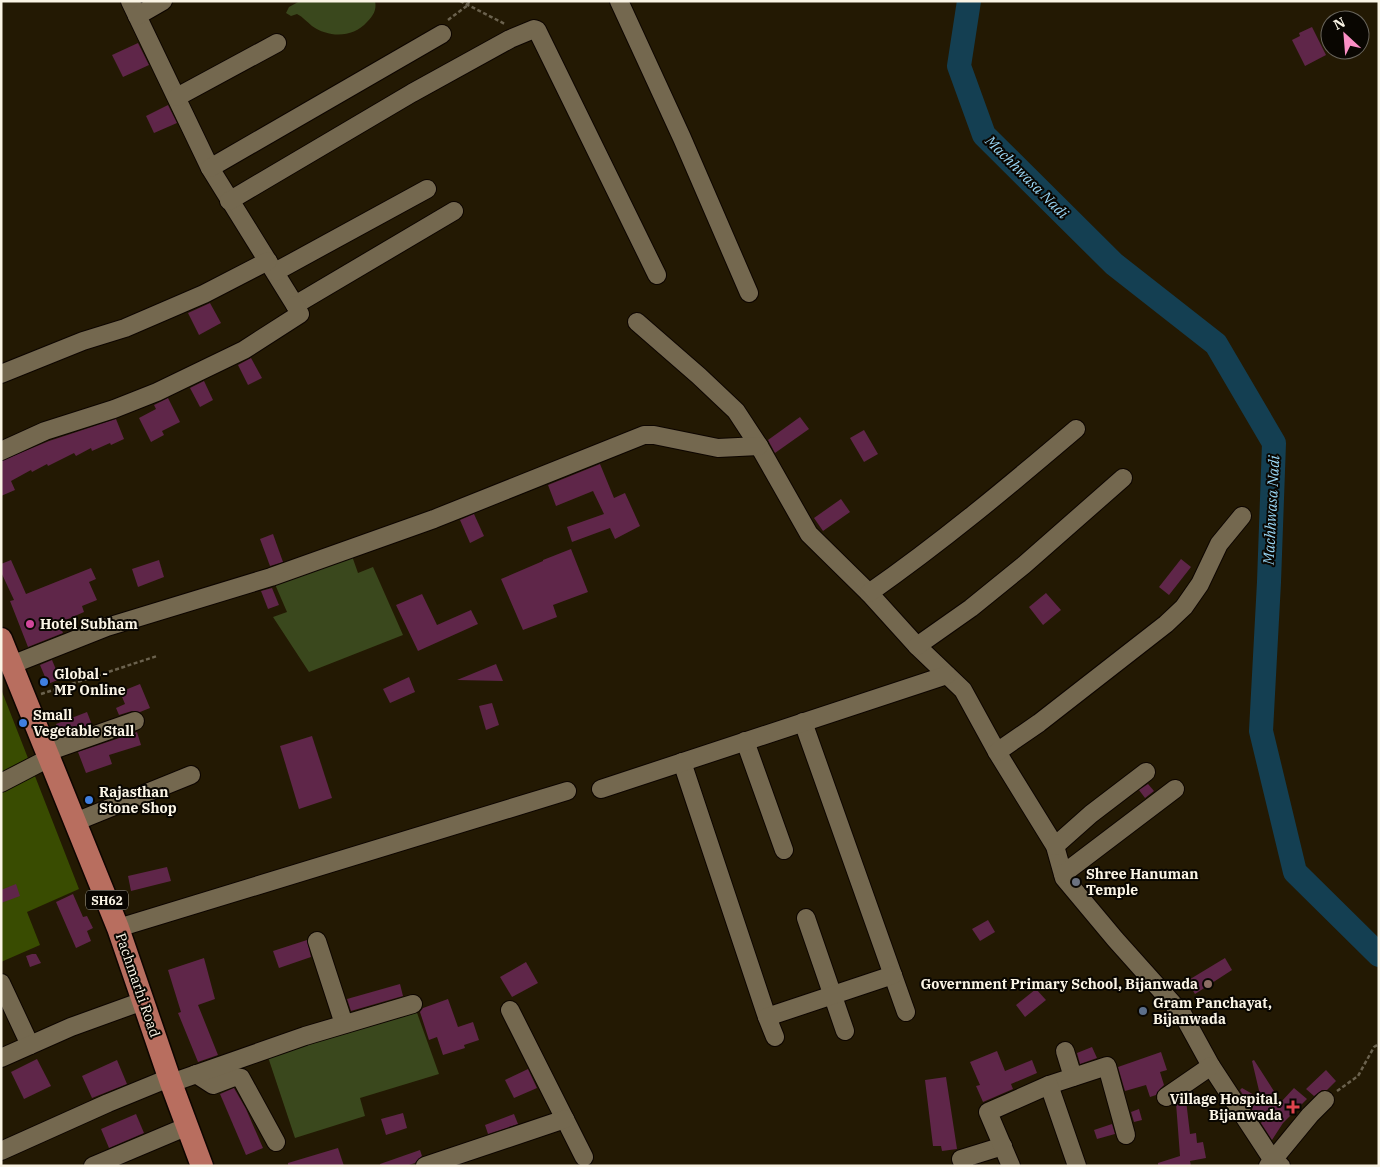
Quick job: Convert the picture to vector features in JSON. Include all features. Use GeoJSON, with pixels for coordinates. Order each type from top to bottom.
{"type":"FeatureCollection","features":[{"type":"Feature","properties":{"kind":"main road","name":"Pachmarhi Road"},"geometry":{"type":"LineString","coordinates":[[1,639],[118,928],[170,1080],[202,1166]]}},
{"type":"Feature","properties":{"kind":"street"},"geometry":{"type":"LineString","coordinates":[[1,451],[45,431],[114,409],[157,392],[244,350],[300,314],[210,168],[134,9],[163,1]]}},
{"type":"Feature","properties":{"kind":"street"},"geometry":{"type":"LineString","coordinates":[[619,1],[682,138],[749,293]]}},
{"type":"Feature","properties":{"kind":"street"},"geometry":{"type":"LineString","coordinates":[[229,201],[412,94],[532,29],[537,30],[657,276]]}},
{"type":"Feature","properties":{"kind":"street"},"geometry":{"type":"LineString","coordinates":[[210,168],[438,36]]}},
{"type":"Feature","properties":{"kind":"street"},"geometry":{"type":"LineString","coordinates":[[177,97],[277,43]]}},
{"type":"Feature","properties":{"kind":"street"},"geometry":{"type":"LineString","coordinates":[[1,374],[83,341],[125,328],[272,267],[427,189]]}},
{"type":"Feature","properties":{"kind":"street"},"geometry":{"type":"LineString","coordinates":[[295,305],[454,211]]}},
{"type":"Feature","properties":{"kind":"street"},"geometry":{"type":"LineString","coordinates":[[637,322],[736,411],[759,446],[809,534],[870,593],[917,646],[963,690],[997,752],[1055,846],[1064,878],[1183,1015],[1211,1066],[1274,1164],[1310,1115],[1326,1100]]}},
{"type":"Feature","properties":{"kind":"street"},"geometry":{"type":"LineString","coordinates":[[870,593],[922,556],[975,514],[1076,429]]}},
{"type":"Feature","properties":{"kind":"street"},"geometry":{"type":"LineString","coordinates":[[11,665],[107,627],[271,577],[416,526],[644,435],[654,435],[718,448],[759,446]]}},
{"type":"Feature","properties":{"kind":"street"},"geometry":{"type":"LineString","coordinates":[[917,646],[971,608],[1024,565],[1123,478]]}},
{"type":"Feature","properties":{"kind":"street"},"geometry":{"type":"LineString","coordinates":[[997,752],[1039,723],[1166,624],[1184,606],[1200,584],[1219,544],[1242,516]]}},
{"type":"Feature","properties":{"kind":"street"},"geometry":{"type":"LineString","coordinates":[[601,788],[948,675]]}},
{"type":"Feature","properties":{"kind":"street"},"geometry":{"type":"LineString","coordinates":[[1,783],[48,755],[135,721]]}},
{"type":"Feature","properties":{"kind":"street"},"geometry":{"type":"LineString","coordinates":[[804,722],[906,1012]]}},
{"type":"Feature","properties":{"kind":"street"},"geometry":{"type":"LineString","coordinates":[[745,741],[784,850]]}},
{"type":"Feature","properties":{"kind":"street"},"geometry":{"type":"LineString","coordinates":[[682,762],[774,1037]]}},
{"type":"Feature","properties":{"kind":"street"},"geometry":{"type":"LineString","coordinates":[[1055,846],[1091,814],[1146,772]]}},
{"type":"Feature","properties":{"kind":"street"},"geometry":{"type":"LineString","coordinates":[[75,822],[191,774]]}},
{"type":"Feature","properties":{"kind":"street"},"geometry":{"type":"LineString","coordinates":[[1063,874],[1176,789]]}},
{"type":"Feature","properties":{"kind":"street"},"geometry":{"type":"LineString","coordinates":[[118,928],[567,791]]}},
{"type":"Feature","properties":{"kind":"street"},"geometry":{"type":"LineString","coordinates":[[806,918],[845,1031]]}},
{"type":"Feature","properties":{"kind":"street"},"geometry":{"type":"LineString","coordinates":[[318,941],[344,1024]]}},
{"type":"Feature","properties":{"kind":"street"},"geometry":{"type":"LineString","coordinates":[[767,1017],[893,975]]}},
{"type":"Feature","properties":{"kind":"street"},"geometry":{"type":"LineString","coordinates":[[1,983],[30,1045]]}},
{"type":"Feature","properties":{"kind":"street"},"geometry":{"type":"LineString","coordinates":[[1,1058],[71,1027],[143,1001]]}},
{"type":"Feature","properties":{"kind":"street"},"geometry":{"type":"LineString","coordinates":[[1,1151],[108,1103],[170,1080],[196,1074],[257,1044],[344,1024],[413,1004]]}},
{"type":"Feature","properties":{"kind":"street"},"geometry":{"type":"LineString","coordinates":[[510,1010],[584,1157]]}},
{"type":"Feature","properties":{"kind":"street"},"geometry":{"type":"LineString","coordinates":[[1065,1051],[1073,1077]]}},
{"type":"Feature","properties":{"kind":"street"},"geometry":{"type":"LineString","coordinates":[[1011,1166],[988,1112],[1049,1085],[1107,1066],[1126,1135]]}},
{"type":"Feature","properties":{"kind":"street"},"geometry":{"type":"LineString","coordinates":[[1166,1097],[1211,1066]]}},
{"type":"Feature","properties":{"kind":"street"},"geometry":{"type":"LineString","coordinates":[[196,1074],[213,1085],[234,1077],[241,1078],[276,1142]]}},
{"type":"Feature","properties":{"kind":"street"},"geometry":{"type":"LineString","coordinates":[[1049,1085],[1076,1166]]}},
{"type":"Feature","properties":{"kind":"street"},"geometry":{"type":"LineString","coordinates":[[425,1166],[565,1119]]}},
{"type":"Feature","properties":{"kind":"street"},"geometry":{"type":"LineString","coordinates":[[93,1166],[188,1126]]}},
{"type":"Feature","properties":{"kind":"street"},"geometry":{"type":"LineString","coordinates":[[964,1166],[961,1159],[1003,1146]]}},
{"type":"Feature","properties":{"kind":"path"},"geometry":{"type":"LineString","coordinates":[[460,1],[468,3],[502,22],[518,36]]}},
{"type":"Feature","properties":{"kind":"path"},"geometry":{"type":"LineString","coordinates":[[438,36],[441,26],[468,3]]}},
{"type":"Feature","properties":{"kind":"path"},"geometry":{"type":"LineString","coordinates":[[25,699],[157,656]]}},
{"type":"Feature","properties":{"kind":"path"},"geometry":{"type":"LineString","coordinates":[[1326,1100],[1358,1076],[1374,1047],[1379,1044]]}},
{"type":"Feature","properties":{"kind":"green space"},"geometry":{"type":"Polygon","coordinates":[[[300,1],[375,1],[375,7],[371,17],[355,31],[333,34],[319,30],[297,14],[291,16],[286,13],[289,7],[300,1]]]}},
{"type":"Feature","properties":{"kind":"green space"},"geometry":{"type":"Polygon","coordinates":[[[352,556],[358,573],[373,567],[403,635],[309,672],[273,617],[287,612],[274,582],[352,556]]]}},
{"type":"Feature","properties":{"kind":"green space"},"geometry":{"type":"Polygon","coordinates":[[[1,689],[79,889],[27,912],[40,945],[1,962],[1,689]]]}},
{"type":"Feature","properties":{"kind":"green space"},"geometry":{"type":"Polygon","coordinates":[[[416,1010],[439,1074],[360,1098],[365,1116],[295,1138],[268,1057],[416,1010]]]}},
{"type":"Feature","properties":{"kind":"building"},"geometry":{"type":"Polygon","coordinates":[[[1312,27],[1320,43],[1320,58],[1305,66],[1292,40],[1300,36],[1299,33],[1312,27]]]}},
{"type":"Feature","properties":{"kind":"building"},"geometry":{"type":"Polygon","coordinates":[[[138,43],[149,65],[123,77],[112,55],[138,43]]]}},
{"type":"Feature","properties":{"kind":"building"},"geometry":{"type":"Polygon","coordinates":[[[168,105],[177,123],[154,133],[146,116],[168,105]]]}},
{"type":"Feature","properties":{"kind":"building"},"geometry":{"type":"Polygon","coordinates":[[[210,303],[221,323],[199,335],[188,313],[210,303]]]}},
{"type":"Feature","properties":{"kind":"building"},"geometry":{"type":"Polygon","coordinates":[[[251,358],[262,378],[248,385],[238,365],[251,358]]]}},
{"type":"Feature","properties":{"kind":"building"},"geometry":{"type":"Polygon","coordinates":[[[204,381],[213,400],[200,407],[190,388],[204,381]]]}},
{"type":"Feature","properties":{"kind":"building"},"geometry":{"type":"Polygon","coordinates":[[[168,398],[180,422],[162,431],[164,435],[151,442],[139,418],[156,409],[154,405],[168,398]]]}},
{"type":"Feature","properties":{"kind":"building"},"geometry":{"type":"Polygon","coordinates":[[[800,417],[809,429],[775,453],[768,440],[800,417]]]}},
{"type":"Feature","properties":{"kind":"building"},"geometry":{"type":"Polygon","coordinates":[[[116,419],[124,439],[92,451],[91,448],[76,456],[74,453],[48,466],[47,464],[32,472],[31,470],[11,481],[15,490],[1,496],[1,461],[49,441],[116,419]]]}},
{"type":"Feature","properties":{"kind":"building"},"geometry":{"type":"Polygon","coordinates":[[[864,430],[878,454],[864,462],[850,438],[864,430]]]}},
{"type":"Feature","properties":{"kind":"building"},"geometry":{"type":"Polygon","coordinates":[[[600,464],[614,498],[625,493],[640,526],[615,539],[610,528],[572,542],[567,527],[604,514],[593,491],[556,506],[548,485],[600,464]]]}},
{"type":"Feature","properties":{"kind":"building"},"geometry":{"type":"Polygon","coordinates":[[[841,499],[850,512],[823,531],[814,518],[841,499]]]}},
{"type":"Feature","properties":{"kind":"building"},"geometry":{"type":"Polygon","coordinates":[[[474,514],[484,536],[470,543],[460,520],[474,514]]]}},
{"type":"Feature","properties":{"kind":"building"},"geometry":{"type":"Polygon","coordinates":[[[273,534],[283,562],[270,566],[260,539],[273,534]]]}},
{"type":"Feature","properties":{"kind":"building"},"geometry":{"type":"Polygon","coordinates":[[[571,549],[588,592],[553,605],[557,617],[523,630],[501,579],[571,549]]]}},
{"type":"Feature","properties":{"kind":"building"},"geometry":{"type":"Polygon","coordinates":[[[1181,559],[1191,567],[1169,595],[1159,587],[1181,559]]]}},
{"type":"Feature","properties":{"kind":"building"},"geometry":{"type":"Polygon","coordinates":[[[11,560],[26,594],[91,568],[96,579],[89,582],[97,600],[82,606],[84,612],[59,623],[63,633],[28,647],[10,601],[14,600],[1,572],[1,564],[11,560]]]}},
{"type":"Feature","properties":{"kind":"building"},"geometry":{"type":"Polygon","coordinates":[[[159,560],[164,577],[138,587],[132,569],[159,560]]]}},
{"type":"Feature","properties":{"kind":"building"},"geometry":{"type":"Polygon","coordinates":[[[272,588],[279,605],[268,609],[261,591],[272,588]]]}},
{"type":"Feature","properties":{"kind":"building"},"geometry":{"type":"Polygon","coordinates":[[[1046,593],[1061,610],[1043,625],[1029,607],[1046,593]]]}},
{"type":"Feature","properties":{"kind":"building"},"geometry":{"type":"Polygon","coordinates":[[[422,594],[437,625],[471,610],[478,624],[418,651],[396,605],[422,594]]]}},
{"type":"Feature","properties":{"kind":"building"},"geometry":{"type":"Polygon","coordinates":[[[52,660],[60,679],[48,684],[40,665],[52,660]]]}},
{"type":"Feature","properties":{"kind":"building"},"geometry":{"type":"Polygon","coordinates":[[[496,664],[503,681],[457,680],[496,664]]]}},
{"type":"Feature","properties":{"kind":"building"},"geometry":{"type":"Polygon","coordinates":[[[409,677],[415,692],[390,703],[383,689],[409,677]]]}},
{"type":"Feature","properties":{"kind":"building"},"geometry":{"type":"Polygon","coordinates":[[[140,684],[150,708],[140,712],[132,711],[119,715],[116,708],[125,704],[120,692],[140,684]]]}},
{"type":"Feature","properties":{"kind":"building"},"geometry":{"type":"Polygon","coordinates":[[[492,703],[499,725],[486,730],[479,706],[492,703]]]}},
{"type":"Feature","properties":{"kind":"building"},"geometry":{"type":"Polygon","coordinates":[[[87,712],[92,725],[61,736],[56,724],[87,712]]]}},
{"type":"Feature","properties":{"kind":"building"},"geometry":{"type":"Polygon","coordinates":[[[137,732],[141,745],[109,755],[112,764],[86,773],[78,752],[137,732]]]}},
{"type":"Feature","properties":{"kind":"building"},"geometry":{"type":"Polygon","coordinates":[[[312,736],[332,798],[299,809],[280,746],[312,736]]]}},
{"type":"Feature","properties":{"kind":"building"},"geometry":{"type":"Polygon","coordinates":[[[1148,784],[1154,791],[1145,798],[1139,790],[1148,784]]]}},
{"type":"Feature","properties":{"kind":"building"},"geometry":{"type":"Polygon","coordinates":[[[167,867],[171,881],[131,891],[128,876],[167,867]]]}},
{"type":"Feature","properties":{"kind":"building"},"geometry":{"type":"Polygon","coordinates":[[[16,884],[20,896],[1,903],[1,890],[16,884]]]}},
{"type":"Feature","properties":{"kind":"building"},"geometry":{"type":"Polygon","coordinates":[[[73,894],[83,917],[87,916],[93,928],[87,931],[91,941],[76,948],[56,902],[73,894]]]}},
{"type":"Feature","properties":{"kind":"building"},"geometry":{"type":"Polygon","coordinates":[[[988,920],[995,932],[980,941],[972,929],[988,920]]]}},
{"type":"Feature","properties":{"kind":"building"},"geometry":{"type":"Polygon","coordinates":[[[307,940],[311,957],[279,968],[273,951],[307,940]]]}},
{"type":"Feature","properties":{"kind":"building"},"geometry":{"type":"Polygon","coordinates":[[[36,954],[41,963],[30,967],[26,956],[36,954]]]}},
{"type":"Feature","properties":{"kind":"building"},"geometry":{"type":"Polygon","coordinates":[[[204,958],[215,999],[198,1005],[218,1055],[198,1062],[178,1013],[181,1012],[168,970],[204,958]]]}},
{"type":"Feature","properties":{"kind":"building"},"geometry":{"type":"Polygon","coordinates":[[[1225,958],[1232,970],[1195,994],[1187,981],[1225,958]]]}},
{"type":"Feature","properties":{"kind":"building"},"geometry":{"type":"Polygon","coordinates":[[[526,962],[538,983],[512,997],[500,977],[526,962]]]}},
{"type":"Feature","properties":{"kind":"building"},"geometry":{"type":"Polygon","coordinates":[[[400,984],[403,996],[351,1011],[347,999],[400,984]]]}},
{"type":"Feature","properties":{"kind":"building"},"geometry":{"type":"Polygon","coordinates":[[[1036,989],[1046,1000],[1025,1017],[1016,1005],[1036,989]]]}},
{"type":"Feature","properties":{"kind":"building"},"geometry":{"type":"Polygon","coordinates":[[[448,999],[458,1027],[473,1022],[479,1040],[464,1045],[465,1048],[443,1055],[437,1037],[429,1040],[420,1012],[423,1008],[448,999]]]}},
{"type":"Feature","properties":{"kind":"building"},"geometry":{"type":"Polygon","coordinates":[[[1092,1047],[1097,1058],[1080,1064],[1077,1053],[1092,1047]]]}},
{"type":"Feature","properties":{"kind":"building"},"geometry":{"type":"Polygon","coordinates":[[[997,1051],[1005,1071],[1032,1060],[1037,1073],[1011,1084],[1013,1089],[983,1102],[976,1086],[980,1085],[970,1062],[997,1051]]]}},
{"type":"Feature","properties":{"kind":"building"},"geometry":{"type":"Polygon","coordinates":[[[1161,1052],[1167,1070],[1160,1072],[1164,1085],[1156,1095],[1150,1097],[1146,1085],[1125,1091],[1118,1067],[1161,1052]]]}},
{"type":"Feature","properties":{"kind":"building"},"geometry":{"type":"Polygon","coordinates":[[[37,1059],[51,1086],[24,1099],[11,1072],[37,1059]]]}},
{"type":"Feature","properties":{"kind":"building"},"geometry":{"type":"Polygon","coordinates":[[[117,1060],[127,1084],[92,1098],[82,1076],[117,1060]]]}},
{"type":"Feature","properties":{"kind":"building"},"geometry":{"type":"Polygon","coordinates":[[[1254,1060],[1281,1102],[1294,1088],[1307,1099],[1283,1123],[1272,1140],[1261,1123],[1263,1120],[1256,1116],[1240,1090],[1242,1088],[1261,1099],[1252,1061],[1254,1060]]]}},
{"type":"Feature","properties":{"kind":"building"},"geometry":{"type":"Polygon","coordinates":[[[528,1069],[537,1088],[514,1098],[505,1080],[528,1069]]]}},
{"type":"Feature","properties":{"kind":"building"},"geometry":{"type":"Polygon","coordinates":[[[1326,1070],[1336,1081],[1327,1090],[1322,1090],[1314,1096],[1306,1089],[1326,1070]]]}},
{"type":"Feature","properties":{"kind":"building"},"geometry":{"type":"Polygon","coordinates":[[[946,1077],[957,1149],[942,1151],[941,1146],[933,1146],[925,1080],[946,1077]]]}},
{"type":"Feature","properties":{"kind":"building"},"geometry":{"type":"Polygon","coordinates":[[[234,1088],[246,1109],[263,1148],[246,1155],[220,1094],[234,1088]]]}},
{"type":"Feature","properties":{"kind":"building"},"geometry":{"type":"Polygon","coordinates":[[[1186,1100],[1190,1134],[1196,1133],[1197,1143],[1203,1142],[1206,1158],[1190,1161],[1191,1166],[1158,1166],[1158,1163],[1180,1156],[1176,1103],[1186,1100]]]}},
{"type":"Feature","properties":{"kind":"building"},"geometry":{"type":"Polygon","coordinates":[[[1139,1109],[1142,1120],[1134,1122],[1131,1112],[1139,1109]]]}},
{"type":"Feature","properties":{"kind":"building"},"geometry":{"type":"Polygon","coordinates":[[[403,1113],[407,1128],[386,1135],[381,1119],[403,1113]]]}},
{"type":"Feature","properties":{"kind":"building"},"geometry":{"type":"Polygon","coordinates":[[[136,1114],[144,1133],[109,1148],[101,1129],[136,1114]]]}},
{"type":"Feature","properties":{"kind":"building"},"geometry":{"type":"Polygon","coordinates":[[[514,1114],[518,1124],[488,1134],[485,1125],[514,1114]]]}},
{"type":"Feature","properties":{"kind":"building"},"geometry":{"type":"Polygon","coordinates":[[[1112,1124],[1115,1134],[1097,1139],[1094,1130],[1112,1124]]]}},
{"type":"Feature","properties":{"kind":"building"},"geometry":{"type":"Polygon","coordinates":[[[338,1148],[344,1166],[288,1166],[288,1163],[338,1148]]]}},
{"type":"Feature","properties":{"kind":"building"},"geometry":{"type":"Polygon","coordinates":[[[420,1150],[422,1156],[415,1163],[406,1166],[380,1166],[380,1164],[420,1150]]]}},
{"type":"Feature","properties":{"kind":"waterway","name":"Machhwasa Nadi"},"geometry":{"type":"LineString","coordinates":[[969,1],[959,66],[984,135],[1114,264],[1216,344],[1274,443],[1261,731],[1295,872],[1379,955]]}},
{"type":"Feature","properties":{"kind":"place","name":"Hotel Subham"},"geometry":{"type":"Point","coordinates":[30,624]}},
{"type":"Feature","properties":{"kind":"place","name":"Global - MP Online"},"geometry":{"type":"Point","coordinates":[44,682]}},
{"type":"Feature","properties":{"kind":"place","name":"Small Vegetable Stall"},"geometry":{"type":"Point","coordinates":[23,723]}},
{"type":"Feature","properties":{"kind":"place","name":"Rajasthan Stone Shop"},"geometry":{"type":"Point","coordinates":[89,800]}},
{"type":"Feature","properties":{"kind":"place","name":"Shree Hanuman Temple"},"geometry":{"type":"Point","coordinates":[1076,882]}},
{"type":"Feature","properties":{"kind":"place","name":"Government Primary School, Bijanwada"},"geometry":{"type":"Point","coordinates":[1208,984]}},
{"type":"Feature","properties":{"kind":"place","name":"Gram Panchayat, Bijanwada"},"geometry":{"type":"Point","coordinates":[1143,1011]}},
{"type":"Feature","properties":{"kind":"place","name":"Village Hospital, Bijanwada"},"geometry":{"type":"Point","coordinates":[1293,1107]}}]}
